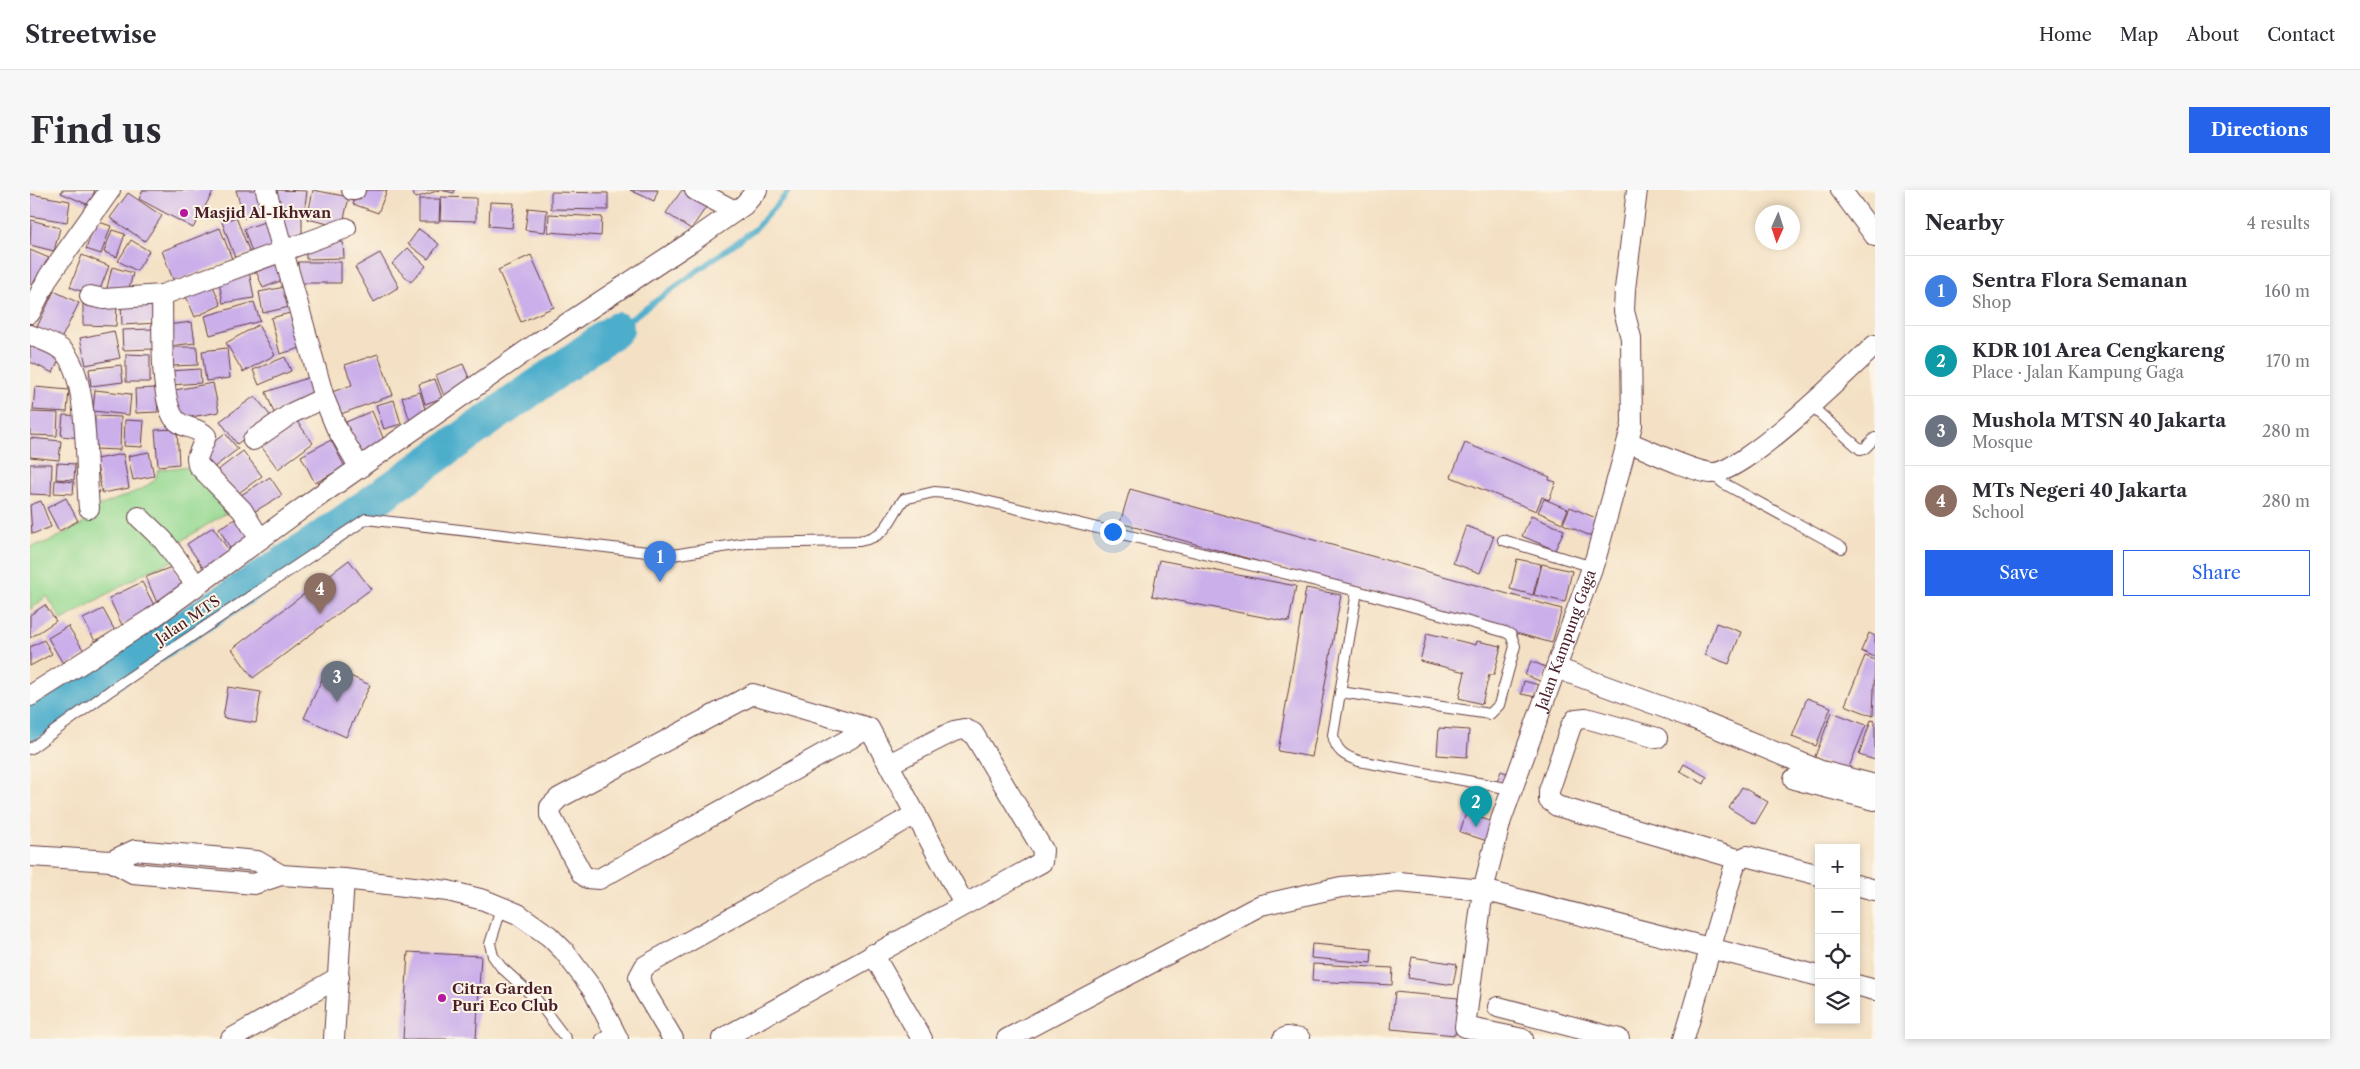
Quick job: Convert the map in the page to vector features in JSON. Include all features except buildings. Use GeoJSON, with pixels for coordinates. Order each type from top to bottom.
{"type":"FeatureCollection","features":[{"type":"Feature","properties":{"kind":"street"},"geometry":{"type":"LineString","coordinates":[[32,303],[110,190]]}},
{"type":"Feature","properties":{"kind":"street"},"geometry":{"type":"LineString","coordinates":[[266,190],[281,250],[324,398],[336,427],[360,468]]}},
{"type":"Feature","properties":{"kind":"street"},"geometry":{"type":"LineString","coordinates":[[694,190],[735,211]]}},
{"type":"Feature","properties":{"kind":"street"},"geometry":{"type":"LineString","coordinates":[[30,696],[91,658],[536,344],[735,211],[757,190]]}},
{"type":"Feature","properties":{"kind":"street","name":"Jalan Kampung Gaga"},"geometry":{"type":"LineString","coordinates":[[1523,1039],[1464,1033],[1483,890],[1511,789],[1593,567],[1632,425],[1631,338],[1624,311],[1636,190]]}},
{"type":"Feature","properties":{"kind":"street"},"geometry":{"type":"LineString","coordinates":[[1841,190],[1875,236]]}},
{"type":"Feature","properties":{"kind":"street"},"geometry":{"type":"LineString","coordinates":[[90,296],[104,299],[162,296],[281,250],[346,228]]}},
{"type":"Feature","properties":{"kind":"street"},"geometry":{"type":"LineString","coordinates":[[162,296],[166,393],[174,417],[184,427],[201,430],[206,436],[197,458],[198,465],[242,510],[260,539]]}},
{"type":"Feature","properties":{"kind":"street"},"geometry":{"type":"LineString","coordinates":[[30,335],[54,345],[69,358],[86,420],[86,480],[89,508]]}},
{"type":"Feature","properties":{"kind":"street"},"geometry":{"type":"LineString","coordinates":[[1628,442],[1711,472],[1727,468],[1811,406],[1875,345]]}},
{"type":"Feature","properties":{"kind":"street"},"geometry":{"type":"LineString","coordinates":[[253,440],[292,412],[324,398]]}},
{"type":"Feature","properties":{"kind":"street"},"geometry":{"type":"LineString","coordinates":[[139,517],[163,540],[196,585]]}},
{"type":"Feature","properties":{"kind":"street"},"geometry":{"type":"LineString","coordinates":[[1556,668],[1690,717],[1821,771],[1875,784]]}},
{"type":"Feature","properties":{"kind":"street"},"geometry":{"type":"LineString","coordinates":[[869,728],[599,879],[587,878],[582,874],[550,815],[550,807],[559,798],[753,694],[869,728],[964,904]]}},
{"type":"Feature","properties":{"kind":"street"},"geometry":{"type":"LineString","coordinates":[[1657,738],[1586,718],[1576,719],[1571,726],[1549,791],[1550,800],[1557,806],[1738,859],[1747,856],[1815,874]]}},
{"type":"Feature","properties":{"kind":"street"},"geometry":{"type":"LineString","coordinates":[[722,1039],[873,954],[1038,865],[1044,859],[1043,850],[977,738],[970,731],[954,730],[889,764]]}},
{"type":"Feature","properties":{"kind":"street"},"geometry":{"type":"LineString","coordinates":[[1794,779],[1875,800]]}},
{"type":"Feature","properties":{"kind":"street"},"geometry":{"type":"LineString","coordinates":[[674,1039],[642,987],[639,978],[645,966],[916,814]]}},
{"type":"Feature","properties":{"kind":"street"},"geometry":{"type":"LineString","coordinates":[[30,856],[111,861],[133,873],[244,884],[254,884],[281,875],[344,879],[448,891],[502,906],[536,926],[564,951],[594,990],[611,1036]]}},
{"type":"Feature","properties":{"kind":"street"},"geometry":{"type":"LineString","coordinates":[[1684,1039],[1734,867],[1738,859]]}},
{"type":"Feature","properties":{"kind":"street"},"geometry":{"type":"LineString","coordinates":[[334,1039],[344,879]]}},
{"type":"Feature","properties":{"kind":"street"},"geometry":{"type":"LineString","coordinates":[[1007,1039],[1261,904],[1342,887],[1399,882],[1483,890],[1815,975]]}},
{"type":"Feature","properties":{"kind":"street"},"geometry":{"type":"LineString","coordinates":[[1860,886],[1875,890]]}},
{"type":"Feature","properties":{"kind":"street"},"geometry":{"type":"LineString","coordinates":[[873,954],[922,1039]]}},
{"type":"Feature","properties":{"kind":"street"},"geometry":{"type":"LineString","coordinates":[[231,1039],[339,977]]}},
{"type":"Feature","properties":{"kind":"street"},"geometry":{"type":"LineString","coordinates":[[1860,986],[1875,990]]}},
{"type":"Feature","properties":{"kind":"street"},"geometry":{"type":"LineString","coordinates":[[1498,1007],[1618,1039]]}},
{"type":"Feature","properties":{"kind":"street"},"geometry":{"type":"LineString","coordinates":[[1283,1039],[1287,1037],[1300,1039]]}},
{"type":"Feature","properties":{"kind":"lane"},"geometry":{"type":"LineString","coordinates":[[1811,406],[1860,449],[1865,448],[1875,438]]}},
{"type":"Feature","properties":{"kind":"lane"},"geometry":{"type":"LineString","coordinates":[[1711,472],[1723,484],[1842,548]]}},
{"type":"Feature","properties":{"kind":"lane","name":"Jalan MTS"},"geometry":{"type":"LineString","coordinates":[[30,749],[111,690],[366,519],[673,554],[746,543],[860,541],[874,539],[883,533],[904,499],[934,492],[966,497],[1357,591]]}},
{"type":"Feature","properties":{"kind":"lane"},"geometry":{"type":"LineString","coordinates":[[1503,540],[1593,567]]}},
{"type":"Feature","properties":{"kind":"lane"},"geometry":{"type":"LineString","coordinates":[[1340,692],[1490,714],[1499,705],[1515,646],[1514,639],[1505,632],[1357,591],[1340,692],[1333,734],[1335,746],[1345,757],[1359,762],[1511,789]]}},
{"type":"Feature","properties":{"kind":"lane"},"geometry":{"type":"LineString","coordinates":[[502,906],[490,944],[493,956],[501,967],[536,999],[566,1039]]}},
{"type":"Feature","properties":{"kind":"green space"},"geometry":{"type":"Polygon","coordinates":[[[181,467],[206,470],[229,511],[183,540],[173,561],[144,573],[62,620],[47,596],[30,610],[30,547],[50,541],[83,524],[97,507],[142,489],[155,480],[158,470],[181,467]]]}},
{"type":"Feature","properties":{"kind":"waterway"},"geometry":{"type":"LineString","coordinates":[[617,329],[755,229],[790,190]]}},
{"type":"Feature","properties":{"kind":"waterway"},"geometry":{"type":"LineString","coordinates":[[30,724],[53,712],[311,545],[617,329]]}},
{"type":"Feature","properties":{"kind":"place","name":"Masjid Al-Ikhwan"},"geometry":{"type":"Point","coordinates":[184,213]}},
{"type":"Feature","properties":{"kind":"place","name":"Sentra Flora Semanan"},"geometry":{"type":"Point","coordinates":[660,582]}},
{"type":"Feature","properties":{"kind":"place","name":"MTs Negeri 40 Jakarta"},"geometry":{"type":"Point","coordinates":[320,614]}},
{"type":"Feature","properties":{"kind":"place","name":"Mushola MTSN 40 Jakarta"},"geometry":{"type":"Point","coordinates":[337,702]}},
{"type":"Feature","properties":{"kind":"place","name":"KDR 101 Area Cengkareng"},"geometry":{"type":"Point","coordinates":[1476,827]}},
{"type":"Feature","properties":{"kind":"place","name":"Citra Garden Puri Eco Club"},"geometry":{"type":"Point","coordinates":[442,998]}}]}
